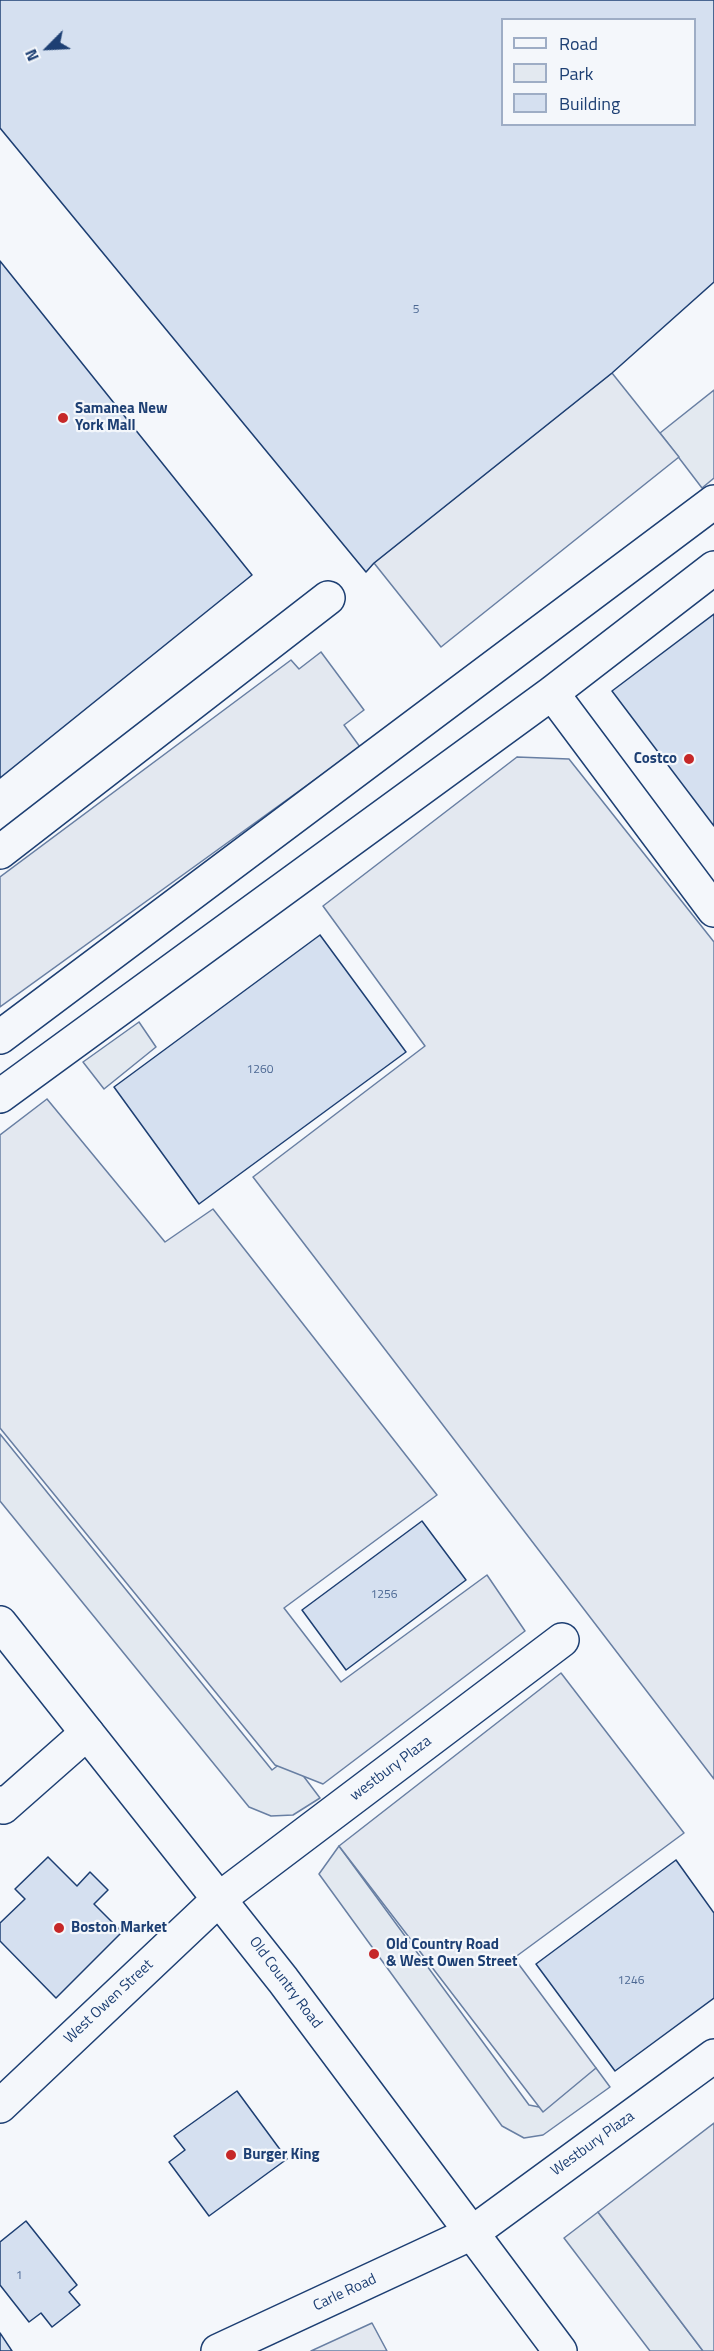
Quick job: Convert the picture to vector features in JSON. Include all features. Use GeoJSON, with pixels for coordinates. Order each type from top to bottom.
{"type":"FeatureCollection","features":[{"type":"Feature","properties":{"kind":"street"},"geometry":{"type":"LineString","coordinates":[[0,1036],[714,502]]}},
{"type":"Feature","properties":{"kind":"street"},"geometry":{"type":"LineString","coordinates":[[0,1096],[552,693],[714,568]]}},
{"type":"Feature","properties":{"kind":"street"},"geometry":{"type":"LineString","coordinates":[[0,852],[328,598]]}},
{"type":"Feature","properties":{"kind":"street"},"geometry":{"type":"LineString","coordinates":[[552,693],[714,910]]}},
{"type":"Feature","properties":{"kind":"street","name":"Old Country Road"},"geometry":{"type":"LineString","coordinates":[[0,1623],[283,1980],[560,2351]]}},
{"type":"Feature","properties":{"kind":"street","name":"westbury Plaza"},"geometry":{"type":"LineString","coordinates":[[219,1899],[562,1640]]}},
{"type":"Feature","properties":{"kind":"street"},"geometry":{"type":"LineString","coordinates":[[0,1803],[3,1807],[87,1733]]}},
{"type":"Feature","properties":{"kind":"street","name":"West Owen Street"},"geometry":{"type":"LineString","coordinates":[[0,2106],[219,1899]]}},
{"type":"Feature","properties":{"kind":"street","name":"Westbury Plaza"},"geometry":{"type":"LineString","coordinates":[[472,2233],[714,2056]]}},
{"type":"Feature","properties":{"kind":"street","name":"Carle Road"},"geometry":{"type":"LineString","coordinates":[[218,2351],[472,2233]]}},
{"type":"Feature","properties":{"kind":"green space"},"geometry":{"type":"Polygon","coordinates":[[[714,390],[714,478],[702,488],[660,433],[714,390]]]}},
{"type":"Feature","properties":{"kind":"green space"},"geometry":{"type":"Polygon","coordinates":[[[139,1022],[156,1047],[104,1089],[83,1062],[139,1022]]]}},
{"type":"Feature","properties":{"kind":"green space"},"geometry":{"type":"Polygon","coordinates":[[[0,1434],[272,1770],[289,1757],[320,1798],[293,1815],[271,1816],[249,1807],[0,1501],[0,1434]]]}},
{"type":"Feature","properties":{"kind":"green space"},"geometry":{"type":"Polygon","coordinates":[[[339,1846],[529,2105],[539,2107],[596,2068],[610,2087],[543,2135],[524,2138],[502,2126],[319,1874],[339,1846]]]}},
{"type":"Feature","properties":{"kind":"green space"},"geometry":{"type":"Polygon","coordinates":[[[598,2212],[703,2351],[650,2351],[564,2238],[598,2212]]]}},
{"type":"Feature","properties":{"kind":"shaded area"},"geometry":{"type":"Polygon","coordinates":[[[612,373],[679,457],[441,647],[374,563],[612,373]]]}},
{"type":"Feature","properties":{"kind":"shaded area"},"geometry":{"type":"Polygon","coordinates":[[[321,652],[364,710],[344,725],[360,747],[0,1007],[0,877],[291,660],[299,669],[321,652]]]}},
{"type":"Feature","properties":{"kind":"shaded area"},"geometry":{"type":"Polygon","coordinates":[[[517,757],[569,759],[714,942],[714,1779],[253,1177],[425,1046],[323,906],[517,757]]]}},
{"type":"Feature","properties":{"kind":"shaded area"},"geometry":{"type":"Polygon","coordinates":[[[47,1099],[165,1242],[213,1209],[437,1495],[284,1608],[341,1682],[487,1575],[525,1631],[323,1784],[275,1765],[0,1428],[0,1135],[47,1099]]]}},
{"type":"Feature","properties":{"kind":"shaded area"},"geometry":{"type":"Polygon","coordinates":[[[561,1673],[684,1833],[514,1958],[596,2068],[543,2112],[339,1846],[561,1673]]]}},
{"type":"Feature","properties":{"kind":"shaded area"},"geometry":{"type":"Polygon","coordinates":[[[714,2123],[714,2351],[703,2351],[598,2212],[714,2123]]]}},
{"type":"Feature","properties":{"kind":"shaded area"},"geometry":{"type":"Polygon","coordinates":[[[372,2323],[387,2351],[311,2351],[372,2323]]]}},
{"type":"Feature","properties":{"kind":"building"},"geometry":{"type":"Polygon","coordinates":[[[0,0],[714,0],[714,282],[612,373],[374,563],[366,572],[0,128],[0,0]]]}},
{"type":"Feature","properties":{"kind":"building","name":"Samanea New York Mall"},"geometry":{"type":"Polygon","coordinates":[[[0,261],[252,575],[0,778],[0,261]]]}},
{"type":"Feature","properties":{"kind":"building","name":"Costco"},"geometry":{"type":"Polygon","coordinates":[[[714,614],[714,826],[612,691],[714,614]]]}},
{"type":"Feature","properties":{"kind":"building"},"geometry":{"type":"Polygon","coordinates":[[[320,935],[406,1052],[199,1204],[114,1087],[320,935]]]}},
{"type":"Feature","properties":{"kind":"building"},"geometry":{"type":"Polygon","coordinates":[[[422,1521],[466,1580],[346,1670],[302,1610],[422,1521]]]}},
{"type":"Feature","properties":{"kind":"building","name":"Boston Market"},"geometry":{"type":"Polygon","coordinates":[[[48,1857],[77,1886],[90,1872],[108,1890],[94,1904],[122,1932],[56,1998],[0,1941],[0,1923],[25,1899],[15,1889],[48,1857]]]}},
{"type":"Feature","properties":{"kind":"building"},"geometry":{"type":"Polygon","coordinates":[[[676,1860],[714,1913],[714,1998],[615,2071],[536,1964],[676,1860]]]}},
{"type":"Feature","properties":{"kind":"building","name":"Burger King"},"geometry":{"type":"Polygon","coordinates":[[[237,2091],[287,2159],[209,2216],[169,2162],[185,2150],[174,2136],[237,2091]]]}},
{"type":"Feature","properties":{"kind":"building"},"geometry":{"type":"Polygon","coordinates":[[[26,2221],[77,2285],[69,2292],[80,2305],[52,2327],[41,2313],[29,2322],[0,2285],[0,2242],[26,2221]]]}},
{"type":"Feature","properties":{"kind":"building"},"geometry":{"type":"Polygon","coordinates":[[[0,2333],[12,2351],[0,2351],[0,2333]]]}},
{"type":"Feature","properties":{"kind":"place","name":"Samanea New York Mall"},"geometry":{"type":"Point","coordinates":[63,418]}},
{"type":"Feature","properties":{"kind":"place","name":"Costco"},"geometry":{"type":"Point","coordinates":[689,759]}},
{"type":"Feature","properties":{"kind":"place","name":"Boston Market"},"geometry":{"type":"Point","coordinates":[59,1928]}},
{"type":"Feature","properties":{"kind":"place","name":"Old Country Road & West Owen Street"},"geometry":{"type":"Point","coordinates":[374,1954]}},
{"type":"Feature","properties":{"kind":"place","name":"Burger King"},"geometry":{"type":"Point","coordinates":[231,2155]}}]}
